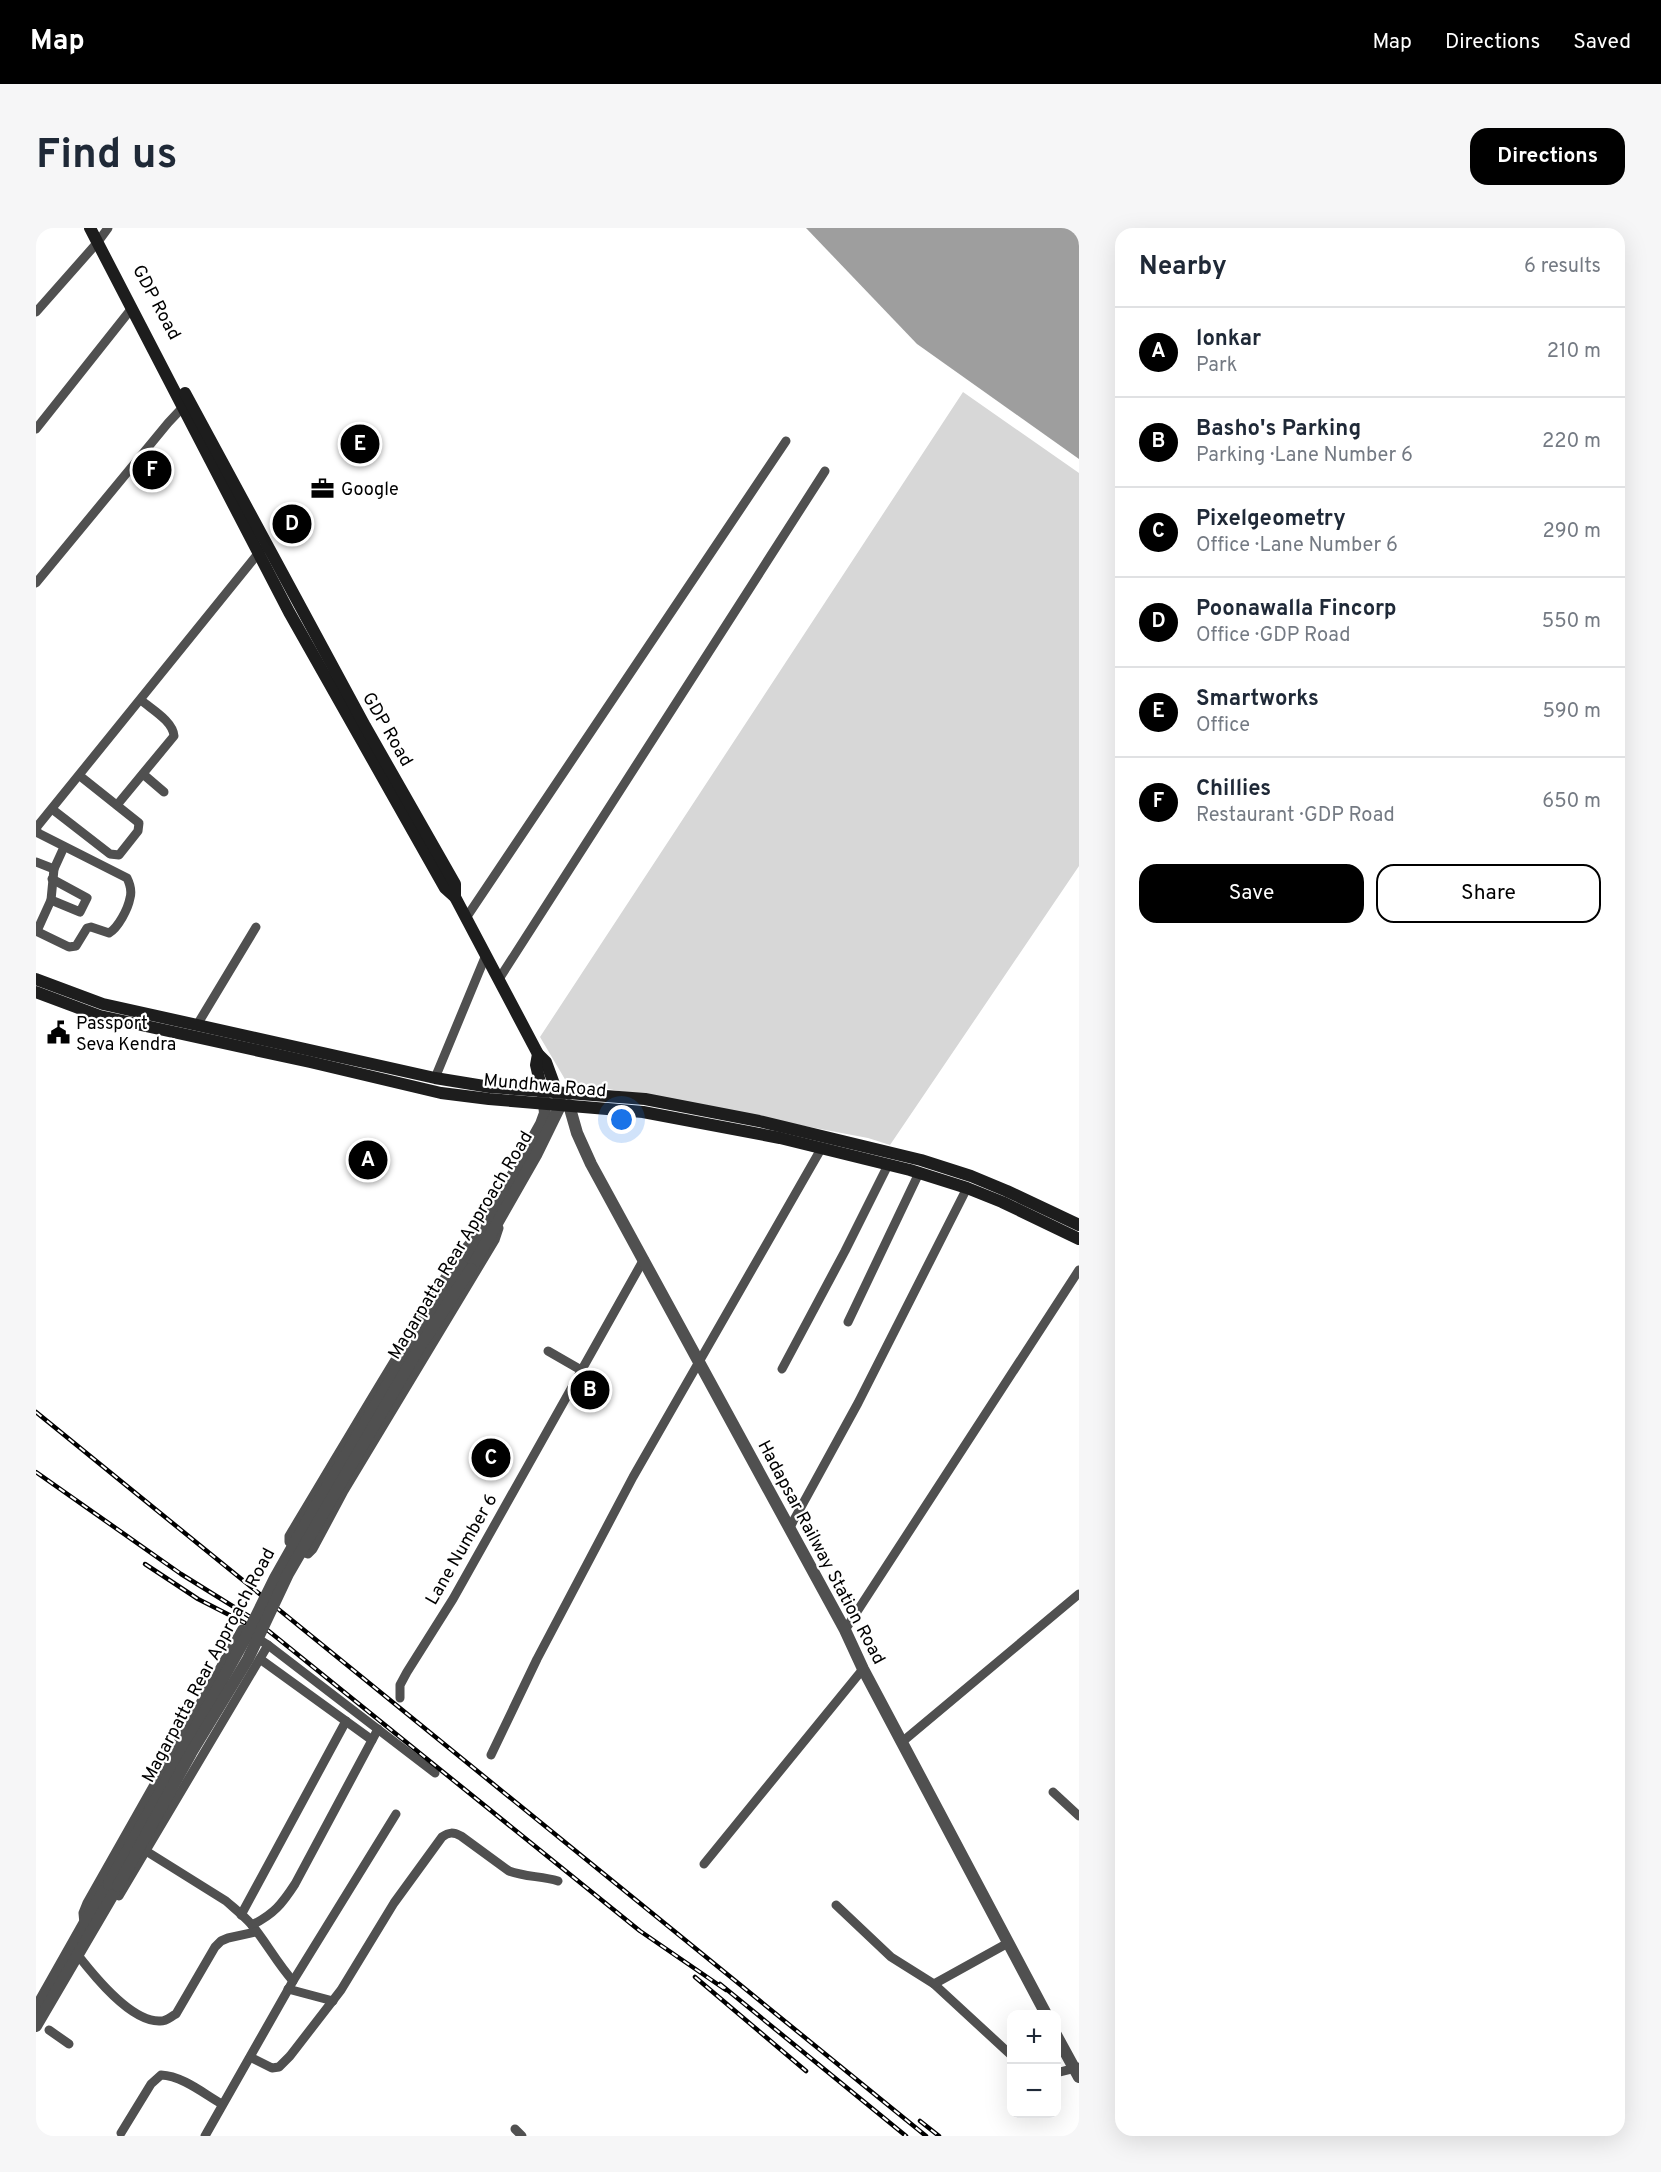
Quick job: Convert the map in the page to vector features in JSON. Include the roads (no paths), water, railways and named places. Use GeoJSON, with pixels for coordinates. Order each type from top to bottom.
{"type":"FeatureCollection","features":[{"type":"Feature","properties":{"kind":"main road"},"geometry":{"type":"LineString","coordinates":[[90,228],[101,234],[132,308],[206,454],[264,548]]}},
{"type":"Feature","properties":{"kind":"main road","name":"GDP Road"},"geometry":{"type":"LineString","coordinates":[[101,234],[264,548],[455,884],[455,897],[538,1054]]}},
{"type":"Feature","properties":{"kind":"main road","name":"Mundhwa Road"},"geometry":{"type":"LineString","coordinates":[[36,979],[101,1010],[197,1024],[441,1093],[489,1100],[544,1097]]}},
{"type":"Feature","properties":{"kind":"main road","name":"Mundhwa Road"},"geometry":{"type":"LineString","coordinates":[[36,992],[310,1062],[435,1078],[675,1117],[888,1165],[914,1167],[1002,1202],[1079,1239]]}},
{"type":"Feature","properties":{"kind":"main road"},"geometry":{"type":"LineString","coordinates":[[538,1054],[546,1062],[562,1100]]}},
{"type":"Feature","properties":{"kind":"main road","name":"Magarpatta Rear Approach Road"},"geometry":{"type":"LineString","coordinates":[[538,1054],[536,1065],[544,1097]]}},
{"type":"Feature","properties":{"kind":"main road","name":"Mundhwa Road"},"geometry":{"type":"LineString","coordinates":[[562,1100],[645,1100],[699,1109],[914,1167],[980,1180],[1079,1225]]}},
{"type":"Feature","properties":{"kind":"street"},"geometry":{"type":"LineString","coordinates":[[36,312],[101,234]]}},
{"type":"Feature","properties":{"kind":"street"},"geometry":{"type":"LineString","coordinates":[[36,429],[132,308]]}},
{"type":"Feature","properties":{"kind":"street"},"geometry":{"type":"LineString","coordinates":[[36,583],[183,407]]}},
{"type":"Feature","properties":{"kind":"street"},"geometry":{"type":"LineString","coordinates":[[466,918],[786,441]]}},
{"type":"Feature","properties":{"kind":"street"},"geometry":{"type":"LineString","coordinates":[[499,979],[825,471]]}},
{"type":"Feature","properties":{"kind":"street"},"geometry":{"type":"LineString","coordinates":[[64,847],[53,874],[51,900],[37,931],[69,947],[76,946],[87,928],[91,927],[109,933],[114,930],[131,897],[130,885],[123,875],[64,847],[38,832],[36,827],[264,548]]}},
{"type":"Feature","properties":{"kind":"street"},"geometry":{"type":"LineString","coordinates":[[117,805],[172,740],[174,731],[170,725],[141,700]]}},
{"type":"Feature","properties":{"kind":"street"},"geometry":{"type":"LineString","coordinates":[[143,774],[164,792]]}},
{"type":"Feature","properties":{"kind":"street"},"geometry":{"type":"LineString","coordinates":[[52,809],[114,856],[119,855],[140,827],[139,822],[80,776]]}},
{"type":"Feature","properties":{"kind":"street"},"geometry":{"type":"LineString","coordinates":[[36,862],[87,898],[80,912],[51,900]]}},
{"type":"Feature","properties":{"kind":"street"},"geometry":{"type":"LineString","coordinates":[[197,1024],[256,927]]}},
{"type":"Feature","properties":{"kind":"street"},"geometry":{"type":"LineString","coordinates":[[435,1078],[486,955]]}},
{"type":"Feature","properties":{"kind":"street","name":"Magarpatta Rear Approach Road"},"geometry":{"type":"LineString","coordinates":[[466,1267],[482,1230],[541,1124],[545,1113],[544,1097]]}},
{"type":"Feature","properties":{"kind":"street","name":"Magarpatta Rear Approach Road"},"geometry":{"type":"LineString","coordinates":[[36,2010],[113,1885],[246,1637],[275,1578],[314,1509],[412,1343],[502,1214],[536,1155],[562,1100]]}},
{"type":"Feature","properties":{"kind":"street","name":"Hadapsar Railway Station Road"},"geometry":{"type":"LineString","coordinates":[[562,1100],[591,1164],[700,1360],[845,1630],[1044,2010]]}},
{"type":"Feature","properties":{"kind":"street"},"geometry":{"type":"LineString","coordinates":[[491,1755],[537,1659],[633,1477],[821,1149]]}},
{"type":"Feature","properties":{"kind":"street"},"geometry":{"type":"LineString","coordinates":[[782,1369],[888,1165]]}},
{"type":"Feature","properties":{"kind":"street"},"geometry":{"type":"LineString","coordinates":[[848,1322],[914,1167]]}},
{"type":"Feature","properties":{"kind":"street"},"geometry":{"type":"LineString","coordinates":[[789,1529],[858,1403],[967,1188]]}},
{"type":"Feature","properties":{"kind":"street"},"geometry":{"type":"LineString","coordinates":[[482,1230],[465,1246],[289,1536],[289,1542],[308,1554],[495,1240],[502,1214]]}},
{"type":"Feature","properties":{"kind":"street","name":"Lane Number 6"},"geometry":{"type":"LineString","coordinates":[[400,1698],[400,1685],[407,1672],[453,1599],[644,1260]]}},
{"type":"Feature","properties":{"kind":"street"},"geometry":{"type":"LineString","coordinates":[[845,1630],[1079,1270]]}},
{"type":"Feature","properties":{"kind":"street"},"geometry":{"type":"LineString","coordinates":[[548,1351],[580,1370]]}},
{"type":"Feature","properties":{"kind":"street"},"geometry":{"type":"LineString","coordinates":[[902,1742],[1079,1594]]}},
{"type":"Feature","properties":{"kind":"street"},"geometry":{"type":"LineString","coordinates":[[267,1645],[111,1908],[98,1926],[86,1929],[83,1913],[87,1903],[240,1632],[245,1630],[267,1645],[435,1773]]}},
{"type":"Feature","properties":{"kind":"street"},"geometry":{"type":"LineString","coordinates":[[260,1659],[372,1740]]}},
{"type":"Feature","properties":{"kind":"street"},"geometry":{"type":"LineString","coordinates":[[704,1864],[864,1669]]}},
{"type":"Feature","properties":{"kind":"street"},"geometry":{"type":"LineString","coordinates":[[241,1915],[346,1721]]}},
{"type":"Feature","properties":{"kind":"street"},"geometry":{"type":"LineString","coordinates":[[77,1954],[111,1992],[136,2013],[157,2022],[176,2014],[215,1947],[221,1941],[254,1928],[281,1905],[295,1884],[378,1729]]}},
{"type":"Feature","properties":{"kind":"street"},"geometry":{"type":"LineString","coordinates":[[1053,1792],[1079,1816]]}},
{"type":"Feature","properties":{"kind":"street"},"geometry":{"type":"LineString","coordinates":[[205,2136],[291,1985],[396,1814]]}},
{"type":"Feature","properties":{"kind":"street"},"geometry":{"type":"LineString","coordinates":[[254,2059],[272,2068],[279,2067],[290,2056],[341,1990],[394,1903],[442,1836],[455,1833],[461,1836],[509,1871],[544,1876],[558,1881]]}},
{"type":"Feature","properties":{"kind":"street"},"geometry":{"type":"LineString","coordinates":[[146,1851],[226,1902],[241,1915],[254,1928],[291,1985],[333,2001]]}},
{"type":"Feature","properties":{"kind":"street"},"geometry":{"type":"LineString","coordinates":[[837,1905],[891,1957],[934,1984],[1007,2051]]}},
{"type":"Feature","properties":{"kind":"street","name":"Magarpatta Rear Approach Road"},"geometry":{"type":"LineString","coordinates":[[36,2026],[77,1954],[86,1929]]}},
{"type":"Feature","properties":{"kind":"street"},"geometry":{"type":"LineString","coordinates":[[934,1984],[1008,1943]]}},
{"type":"Feature","properties":{"kind":"street"},"geometry":{"type":"LineString","coordinates":[[49,2030],[69,2044]]}},
{"type":"Feature","properties":{"kind":"street"},"geometry":{"type":"LineString","coordinates":[[1061,2044],[1077,2071],[1061,2073]]}},
{"type":"Feature","properties":{"kind":"street"},"geometry":{"type":"LineString","coordinates":[[121,2133],[151,2084],[161,2074],[169,2075],[222,2104]]}},
{"type":"Feature","properties":{"kind":"railway"},"geometry":{"type":"LineString","coordinates":[[36,1412],[926,2136]]}},
{"type":"Feature","properties":{"kind":"railway"},"geometry":{"type":"LineString","coordinates":[[36,1472],[181,1574],[255,1620],[640,1931],[726,1990]]}},
{"type":"Feature","properties":{"kind":"railway"},"geometry":{"type":"LineString","coordinates":[[145,1564],[198,1599],[245,1623]]}},
{"type":"Feature","properties":{"kind":"railway"},"geometry":{"type":"LineString","coordinates":[[695,1977],[806,2071]]}},
{"type":"Feature","properties":{"kind":"railway"},"geometry":{"type":"LineString","coordinates":[[720,1984],[906,2136]]}},
{"type":"Feature","properties":{"kind":"railway"},"geometry":{"type":"LineString","coordinates":[[920,2121],[939,2136]]}},
{"type":"Feature","properties":{"kind":"place","name":"Smartworks"},"geometry":{"type":"Point","coordinates":[360,444]}},
{"type":"Feature","properties":{"kind":"place","name":"Chillies"},"geometry":{"type":"Point","coordinates":[152,470]}},
{"type":"Feature","properties":{"kind":"place","name":"Google"},"geometry":{"type":"Point","coordinates":[323,489]}},
{"type":"Feature","properties":{"kind":"place","name":"Poonawalla Fincorp"},"geometry":{"type":"Point","coordinates":[292,524]}},
{"type":"Feature","properties":{"kind":"place","name":"Passport Seva Kendra"},"geometry":{"type":"Point","coordinates":[58,1033]}},
{"type":"Feature","properties":{"kind":"place","name":"lonkar"},"geometry":{"type":"Point","coordinates":[368,1160]}},
{"type":"Feature","properties":{"kind":"place","name":"Basho's Parking"},"geometry":{"type":"Point","coordinates":[590,1390]}},
{"type":"Feature","properties":{"kind":"place","name":"Pixelgeometry"},"geometry":{"type":"Point","coordinates":[491,1458]}}]}
